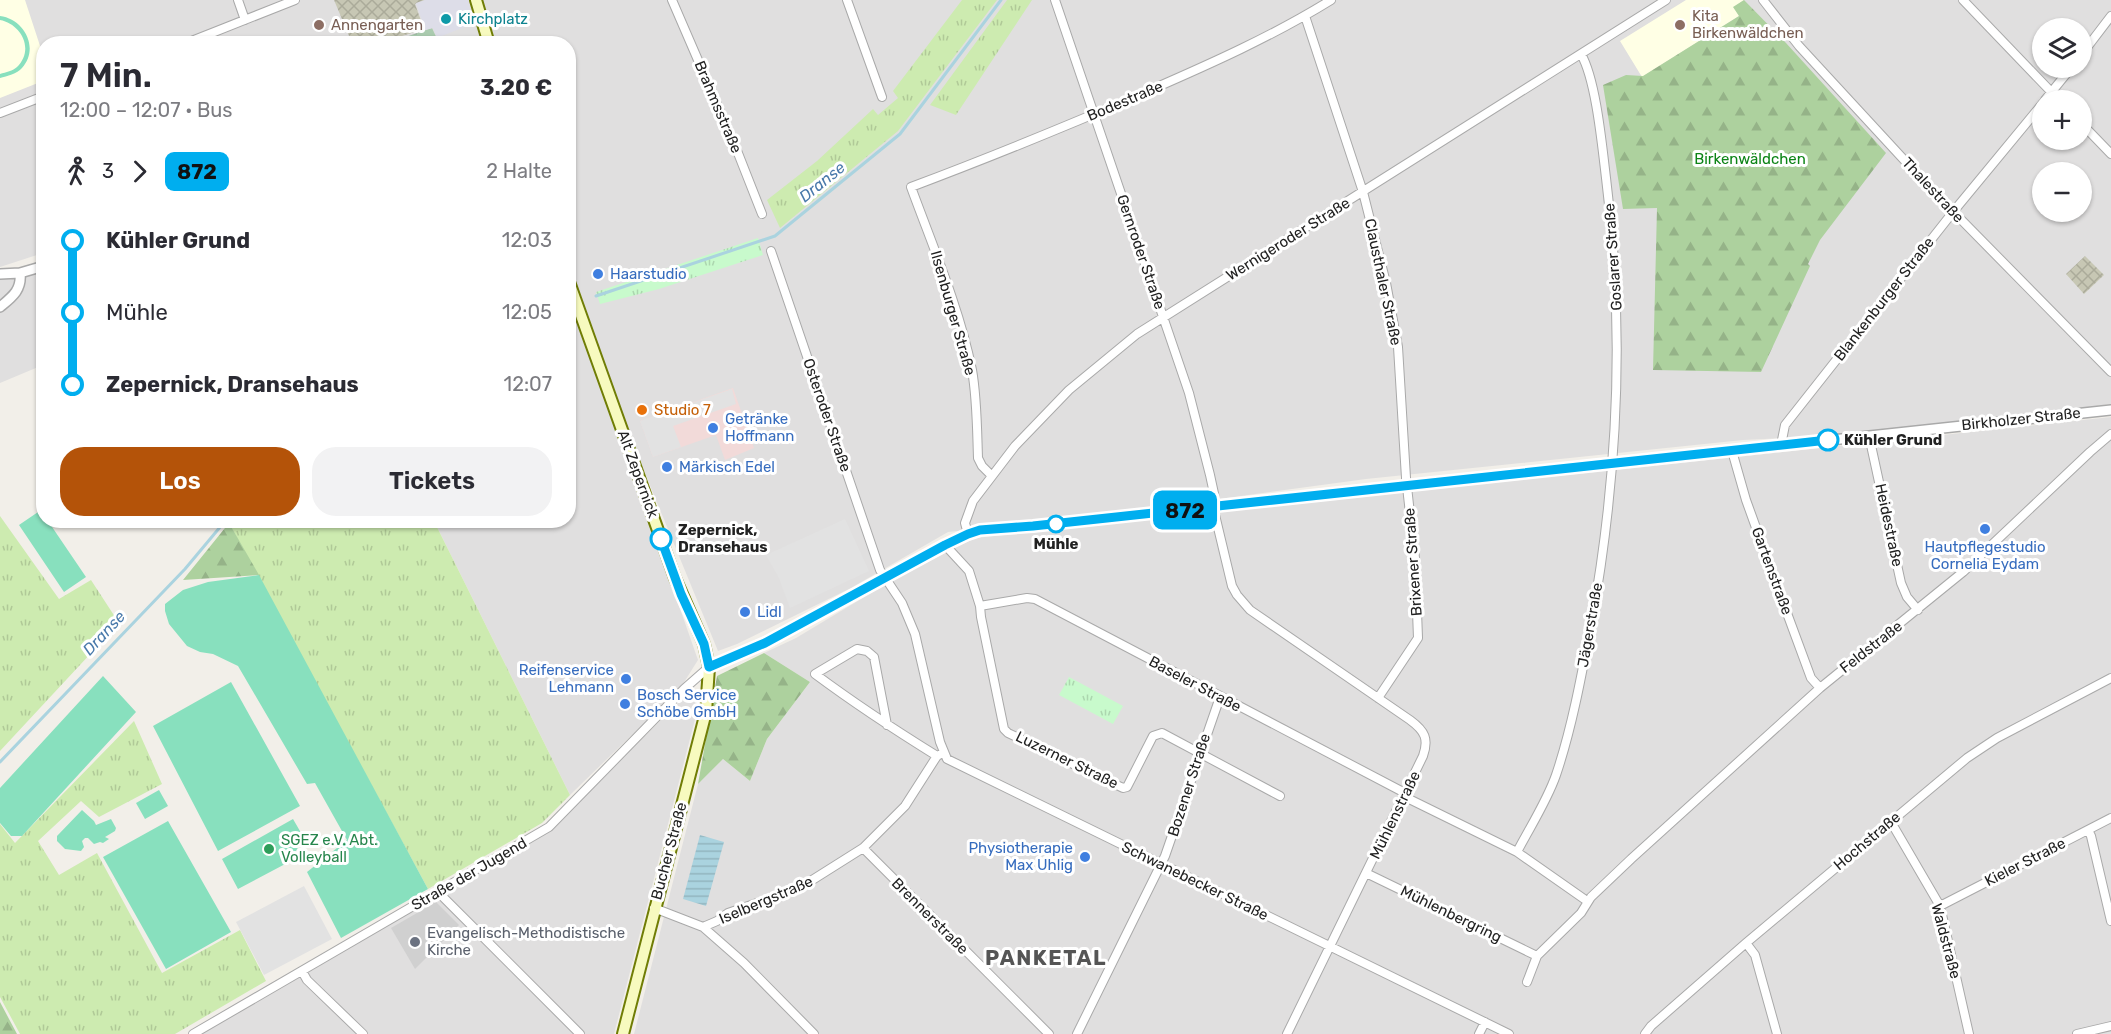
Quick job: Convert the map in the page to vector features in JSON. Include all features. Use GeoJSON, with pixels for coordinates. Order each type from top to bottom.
{"type":"FeatureCollection","features":[{"type":"Feature","properties":{"kind":"main road"},"geometry":{"type":"LineString","coordinates":[[476,0],[487,36]]}},
{"type":"Feature","properties":{"kind":"main road","name":"Alt Zepernick"},"geometry":{"type":"LineString","coordinates":[[576,301],[675,578],[704,644],[709,667]]}},
{"type":"Feature","properties":{"kind":"main road","name":"Bucher Straße"},"geometry":{"type":"LineString","coordinates":[[622,1034],[706,712],[709,667]]}},
{"type":"Feature","properties":{"kind":"street"},"geometry":{"type":"LineString","coordinates":[[238,0],[245,20]]}},
{"type":"Feature","properties":{"kind":"street"},"geometry":{"type":"LineString","coordinates":[[204,36],[295,0]]}},
{"type":"Feature","properties":{"kind":"street","name":"Brahmsstraße"},"geometry":{"type":"LineString","coordinates":[[672,0],[762,214]]}},
{"type":"Feature","properties":{"kind":"street"},"geometry":{"type":"LineString","coordinates":[[847,0],[882,97]]}},
{"type":"Feature","properties":{"kind":"street","name":"Gernroder Straße"},"geometry":{"type":"LineString","coordinates":[[1055,0],[1197,424],[1216,507]]}},
{"type":"Feature","properties":{"kind":"street","name":"Bodestraße"},"geometry":{"type":"LineString","coordinates":[[911,187],[1094,115],[1198,70],[1305,16],[1331,0]]}},
{"type":"Feature","properties":{"kind":"street","name":"Wernigeroder Straße"},"geometry":{"type":"LineString","coordinates":[[968,534],[965,523],[967,514],[992,475],[1026,433],[1069,390],[1112,353],[1163,317],[1666,0]]}},
{"type":"Feature","properties":{"kind":"street","name":"Thalestraße"},"geometry":{"type":"LineString","coordinates":[[1763,0],[1799,46],[1953,212],[2111,372]]}},
{"type":"Feature","properties":{"kind":"street"},"geometry":{"type":"LineString","coordinates":[[1963,0],[2050,90]]}},
{"type":"Feature","properties":{"kind":"street","name":"Clausthaler Straße"},"geometry":{"type":"LineString","coordinates":[[1305,16],[1363,192],[1386,283],[1398,347],[1407,486]]}},
{"type":"Feature","properties":{"kind":"street"},"geometry":{"type":"LineString","coordinates":[[2092,41],[2111,16]]}},
{"type":"Feature","properties":{"kind":"street","name":"Goslarer Straße"},"geometry":{"type":"LineString","coordinates":[[1581,54],[1592,88],[1598,122],[1613,243],[1618,319],[1613,464]]}},
{"type":"Feature","properties":{"kind":"street","name":"Blankenburger Straße"},"geometry":{"type":"LineString","coordinates":[[2054,90],[2063,78]]}},
{"type":"Feature","properties":{"kind":"street"},"geometry":{"type":"LineString","coordinates":[[0,113],[36,99]]}},
{"type":"Feature","properties":{"kind":"street","name":"Blankenburger Straße"},"geometry":{"type":"LineString","coordinates":[[1781,445],[1785,425],[1953,212],[2032,117]]}},
{"type":"Feature","properties":{"kind":"street"},"geometry":{"type":"LineString","coordinates":[[2092,134],[2111,154]]}},
{"type":"Feature","properties":{"kind":"street","name":"Ilsenburger Straße"},"geometry":{"type":"LineString","coordinates":[[911,187],[945,278],[965,344],[973,377],[978,458],[982,466],[992,475]]}},
{"type":"Feature","properties":{"kind":"street","name":"Osteroder Straße"},"geometry":{"type":"LineString","coordinates":[[771,250],[885,578],[902,603],[915,634],[940,755]]}},
{"type":"Feature","properties":{"kind":"street"},"geometry":{"type":"LineString","coordinates":[[0,274],[20,273],[36,268]]}},
{"type":"Feature","properties":{"kind":"street"},"geometry":{"type":"LineString","coordinates":[[0,307],[20,286],[20,273]]}},
{"type":"Feature","properties":{"kind":"street","name":"Birkholzer Straße"},"geometry":{"type":"LineString","coordinates":[[709,667],[765,643],[945,545],[980,530],[1216,507],[2111,410]]}},
{"type":"Feature","properties":{"kind":"street","name":"Feldstraße"},"geometry":{"type":"LineString","coordinates":[[1587,901],[1633,856],[1820,688],[1963,572],[2111,434]]}},
{"type":"Feature","properties":{"kind":"street","name":"Heidestraße"},"geometry":{"type":"LineString","coordinates":[[1869,436],[1901,583],[1907,597],[1918,610]]}},
{"type":"Feature","properties":{"kind":"street","name":"Gartenstraße"},"geometry":{"type":"LineString","coordinates":[[1732,451],[1746,500],[1811,678],[1820,688]]}},
{"type":"Feature","properties":{"kind":"street","name":"Jägerstraße"},"geometry":{"type":"LineString","coordinates":[[1517,852],[1553,783],[1585,660],[1599,583],[1613,464]]}},
{"type":"Feature","properties":{"kind":"street","name":"Brixener Straße"},"geometry":{"type":"LineString","coordinates":[[1378,698],[1418,638],[1415,558],[1407,486]]}},
{"type":"Feature","properties":{"kind":"street","name":"Mühlenstraße"},"geometry":{"type":"LineString","coordinates":[[1216,507],[1215,515],[1232,586],[1242,603],[1410,720],[1425,735],[1427,744],[1423,756],[1330,947]]}},
{"type":"Feature","properties":{"kind":"street","name":"Luzerner Straße"},"geometry":{"type":"LineString","coordinates":[[945,545],[969,571],[980,606],[1004,729],[1008,733],[1122,788],[1127,787],[1153,736],[1157,733],[1173,737],[1280,796]]}},
{"type":"Feature","properties":{"kind":"street","name":"Baseler Straße"},"geometry":{"type":"LineString","coordinates":[[980,606],[1027,598],[1035,599],[1404,795]]}},
{"type":"Feature","properties":{"kind":"street","name":"Schwanebecker Straße"},"geometry":{"type":"LineString","coordinates":[[887,725],[874,657],[867,651],[857,649],[815,674],[887,725],[952,762],[1509,1034]]}},
{"type":"Feature","properties":{"kind":"street","name":"Straße der Jugend"},"geometry":{"type":"LineString","coordinates":[[194,1034],[549,827],[684,689],[709,667]]}},
{"type":"Feature","properties":{"kind":"street","name":"Hochstraße"},"geometry":{"type":"LineString","coordinates":[[1645,1034],[1651,1026],[1746,943],[1967,758],[1997,738],[2111,678]]}},
{"type":"Feature","properties":{"kind":"street","name":"Bozener Straße"},"geometry":{"type":"LineString","coordinates":[[1077,1034],[1161,865],[1220,697]]}},
{"type":"Feature","properties":{"kind":"street","name":"Iselbergstraße"},"geometry":{"type":"LineString","coordinates":[[654,908],[703,927],[728,913],[798,889],[863,848],[904,806],[940,755]]}},
{"type":"Feature","properties":{"kind":"street"},"geometry":{"type":"LineString","coordinates":[[1404,795],[1517,852],[1587,901],[1581,913],[1537,956],[1527,982]]}},
{"type":"Feature","properties":{"kind":"street","name":"Kieler Straße"},"geometry":{"type":"LineString","coordinates":[[1940,906],[2111,818]]}},
{"type":"Feature","properties":{"kind":"street","name":"Waldstraße"},"geometry":{"type":"LineString","coordinates":[[1890,822],[1940,906],[1969,1034]]}},
{"type":"Feature","properties":{"kind":"street"},"geometry":{"type":"LineString","coordinates":[[2088,830],[2111,921]]}},
{"type":"Feature","properties":{"kind":"street","name":"Brennerstraße"},"geometry":{"type":"LineString","coordinates":[[863,848],[1049,1034]]}},
{"type":"Feature","properties":{"kind":"street","name":"Mühlenbergring"},"geometry":{"type":"LineString","coordinates":[[1366,873],[1537,956]]}},
{"type":"Feature","properties":{"kind":"street"},"geometry":{"type":"LineString","coordinates":[[440,891],[444,898],[580,1034]]}},
{"type":"Feature","properties":{"kind":"street"},"geometry":{"type":"LineString","coordinates":[[703,927],[744,963],[814,1034]]}},
{"type":"Feature","properties":{"kind":"street"},"geometry":{"type":"LineString","coordinates":[[1746,943],[1755,955],[1777,1034]]}},
{"type":"Feature","properties":{"kind":"street"},"geometry":{"type":"LineString","coordinates":[[1287,1034],[1330,947]]}},
{"type":"Feature","properties":{"kind":"street"},"geometry":{"type":"LineString","coordinates":[[302,971],[307,980],[363,1034]]}},
{"type":"Feature","properties":{"kind":"street"},"geometry":{"type":"LineString","coordinates":[[1479,1034],[1485,1023]]}},
{"type":"Feature","properties":{"kind":"street"},"geometry":{"type":"LineString","coordinates":[[2078,1034],[2111,1026]]}},
{"type":"Feature","properties":{"kind":"shaded area"},"geometry":{"type":"Polygon","coordinates":[[[0,0],[470,0],[480,36],[36,36],[36,255],[0,267],[0,0]]]}},
{"type":"Feature","properties":{"kind":"shaded area"},"geometry":{"type":"Polygon","coordinates":[[[0,0],[25,0],[37,36],[36,84],[0,98],[0,0]]]}},
{"type":"Feature","properties":{"kind":"shaded area"},"geometry":{"type":"Polygon","coordinates":[[[334,0],[425,0],[415,4],[424,29],[402,36],[349,36],[334,0]]]}},
{"type":"Feature","properties":{"kind":"shaded area","name":"Kirchplatz"},"geometry":{"type":"Polygon","coordinates":[[[425,0],[468,0],[471,13],[469,25],[442,36],[436,36],[433,28],[425,30],[416,3],[425,0]]]}},
{"type":"Feature","properties":{"kind":"shaded area"},"geometry":{"type":"Polygon","coordinates":[[[482,0],[2111,0],[2111,404],[1910,432],[1743,440],[1366,479],[1080,518],[948,532],[851,588],[737,644],[718,651],[587,332],[576,298],[576,36],[494,36],[482,0]]]}},
{"type":"Feature","properties":{"kind":"shaded area"},"geometry":{"type":"Polygon","coordinates":[[[1686,0],[1744,0],[1734,7],[1739,16],[1642,77],[1620,41],[1686,0]]]}},
{"type":"Feature","properties":{"kind":"shaded area"},"geometry":{"type":"Polygon","coordinates":[[[2085,256],[2104,275],[2084,294],[2066,274],[2085,256]]]}},
{"type":"Feature","properties":{"kind":"shaded area"},"geometry":{"type":"Polygon","coordinates":[[[36,270],[36,368],[0,383],[0,278],[10,279],[36,270]]]}},
{"type":"Feature","properties":{"kind":"shaded area"},"geometry":{"type":"Polygon","coordinates":[[[576,312],[698,660],[681,687],[570,795],[437,528],[576,528],[576,312]]]}},
{"type":"Feature","properties":{"kind":"shaded area"},"geometry":{"type":"Polygon","coordinates":[[[733,388],[754,448],[725,460],[716,435],[653,457],[640,421],[733,388]]]}},
{"type":"Feature","properties":{"kind":"shaded area"},"geometry":{"type":"Polygon","coordinates":[[[732,389],[736,404],[673,426],[681,447],[653,457],[640,421],[732,389]]]}},
{"type":"Feature","properties":{"kind":"shaded area"},"geometry":{"type":"Polygon","coordinates":[[[2111,417],[2111,1034],[634,1034],[698,784],[723,759],[750,781],[767,739],[810,682],[764,653],[796,638],[896,578],[975,538],[2111,417]]]}},
{"type":"Feature","properties":{"kind":"shaded area"},"geometry":{"type":"Polygon","coordinates":[[[845,519],[869,571],[790,608],[779,578],[766,555],[845,519]]]}},
{"type":"Feature","properties":{"kind":"shaded area"},"geometry":{"type":"Polygon","coordinates":[[[691,690],[695,690],[701,696],[614,1034],[200,1034],[551,830],[691,690]]]}},
{"type":"Feature","properties":{"kind":"shaded area"},"geometry":{"type":"Polygon","coordinates":[[[304,886],[332,939],[264,975],[236,922],[304,886]]]}},
{"type":"Feature","properties":{"kind":"shaded area"},"geometry":{"type":"Polygon","coordinates":[[[436,902],[459,925],[415,969],[391,928],[436,902]]]}},
{"type":"Feature","properties":{"kind":"green space"},"geometry":{"type":"Polygon","coordinates":[[[962,0],[997,0],[898,131],[780,228],[767,200],[817,161],[873,109],[878,115],[898,98],[893,91],[962,0]]]}},
{"type":"Feature","properties":{"kind":"green space"},"geometry":{"type":"Polygon","coordinates":[[[1007,0],[1032,0],[956,115],[930,105],[1007,0]]]}},
{"type":"Feature","properties":{"kind":"green space","name":"Birkenwäldchen"},"geometry":{"type":"Polygon","coordinates":[[[1744,0],[1886,153],[1820,240],[1761,372],[1653,370],[1657,208],[1623,209],[1603,85],[1626,75],[1643,76],[1739,16],[1733,7],[1744,0]]]}},
{"type":"Feature","properties":{"kind":"green space"},"geometry":{"type":"Polygon","coordinates":[[[0,16],[9,18],[22,28],[27,36],[30,52],[20,70],[0,78],[0,74],[17,67],[25,53],[25,45],[14,26],[0,20],[0,16]]]}},
{"type":"Feature","properties":{"kind":"green space"},"geometry":{"type":"Polygon","coordinates":[[[432,28],[436,36],[409,36],[432,28]]]}},
{"type":"Feature","properties":{"kind":"green space"},"geometry":{"type":"Polygon","coordinates":[[[758,238],[763,255],[659,289],[600,304],[596,292],[758,238]]]}},
{"type":"Feature","properties":{"kind":"green space"},"geometry":{"type":"Polygon","coordinates":[[[36,513],[36,528],[53,528],[86,577],[64,592],[19,525],[36,513]]]}},
{"type":"Feature","properties":{"kind":"green space"},"geometry":{"type":"Polygon","coordinates":[[[0,516],[59,599],[91,580],[119,623],[0,751],[0,516]]]}},
{"type":"Feature","properties":{"kind":"green space"},"geometry":{"type":"Polygon","coordinates":[[[225,528],[232,528],[259,575],[183,580],[225,528]]]}},
{"type":"Feature","properties":{"kind":"green space"},"geometry":{"type":"Polygon","coordinates":[[[232,528],[437,528],[570,795],[542,823],[428,889],[232,528]]]}},
{"type":"Feature","properties":{"kind":"green space"},"geometry":{"type":"Polygon","coordinates":[[[259,575],[428,889],[341,938],[307,872],[347,840],[315,783],[307,784],[238,666],[213,654],[200,652],[187,646],[169,624],[165,611],[165,604],[183,590],[208,582],[259,575]]]}},
{"type":"Feature","properties":{"kind":"green space"},"geometry":{"type":"Polygon","coordinates":[[[764,653],[810,682],[767,739],[750,781],[723,759],[698,784],[717,676],[764,653]]]}},
{"type":"Feature","properties":{"kind":"green space"},"geometry":{"type":"Polygon","coordinates":[[[103,676],[136,712],[22,836],[11,836],[0,823],[0,788],[103,676]]]}},
{"type":"Feature","properties":{"kind":"green space"},"geometry":{"type":"Polygon","coordinates":[[[1069,677],[1123,706],[1113,724],[1059,695],[1069,677]]]}},
{"type":"Feature","properties":{"kind":"green space"},"geometry":{"type":"Polygon","coordinates":[[[231,682],[300,806],[218,851],[153,726],[231,682]]]}},
{"type":"Feature","properties":{"kind":"green space"},"geometry":{"type":"Polygon","coordinates":[[[134,721],[162,784],[99,817],[81,801],[38,841],[59,875],[97,853],[162,973],[240,930],[266,981],[175,1034],[20,1034],[0,997],[0,824],[15,843],[134,721]]]}},
{"type":"Feature","properties":{"kind":"green space"},"geometry":{"type":"Polygon","coordinates":[[[159,790],[168,806],[145,819],[136,803],[159,790]]]}},
{"type":"Feature","properties":{"kind":"green space"},"geometry":{"type":"Polygon","coordinates":[[[82,810],[96,825],[111,819],[116,828],[115,831],[105,837],[109,839],[103,843],[94,844],[85,838],[82,841],[84,847],[81,851],[65,849],[57,841],[57,836],[82,810]]]}},
{"type":"Feature","properties":{"kind":"green space","name":"SGEZ e.V. Abt. Volleyball"},"geometry":{"type":"Polygon","coordinates":[[[293,819],[304,838],[289,862],[238,889],[222,859],[293,819]]]}},
{"type":"Feature","properties":{"kind":"green space"},"geometry":{"type":"Polygon","coordinates":[[[168,821],[231,932],[166,969],[103,857],[168,821]]]}},
{"type":"Feature","properties":{"kind":"green space"},"geometry":{"type":"Polygon","coordinates":[[[0,1002],[17,1034],[0,1034],[0,1002]]]}},
{"type":"Feature","properties":{"kind":"water"},"geometry":{"type":"Polygon","coordinates":[[[700,835],[724,842],[706,906],[683,899],[700,835]]]}},
{"type":"Feature","properties":{"kind":"waterway","name":"Dranse"},"geometry":{"type":"LineString","coordinates":[[596,296],[775,236],[900,134],[1001,0]]}},
{"type":"Feature","properties":{"kind":"waterway","name":"Dranse"},"geometry":{"type":"LineString","coordinates":[[0,762],[185,569],[219,528]]}},
{"type":"Feature","properties":{"kind":"bus line","name":"872"},"geometry":{"type":"LineString","coordinates":[[661,539],[681,594],[704,644],[709,667],[765,643],[945,545],[980,530],[1828,440]]}},
{"type":"Feature","properties":{"kind":"place","name":"Kirchplatz"},"geometry":{"type":"Point","coordinates":[446,19]}},
{"type":"Feature","properties":{"kind":"place","name":"Annengarten"},"geometry":{"type":"Point","coordinates":[319,25]}},
{"type":"Feature","properties":{"kind":"place","name":"Kita Birkenwäldchen"},"geometry":{"type":"Point","coordinates":[1680,25]}},
{"type":"Feature","properties":{"kind":"place","name":"Haarstudio"},"geometry":{"type":"Point","coordinates":[598,274]}},
{"type":"Feature","properties":{"kind":"place","name":"Studio 7"},"geometry":{"type":"Point","coordinates":[642,410]}},
{"type":"Feature","properties":{"kind":"place","name":"Getränke Hoffmann"},"geometry":{"type":"Point","coordinates":[713,428]}},
{"type":"Feature","properties":{"kind":"place","name":"Kühler Grund"},"geometry":{"type":"Point","coordinates":[1828,440]}},
{"type":"Feature","properties":{"kind":"place","name":"Märkisch Edel"},"geometry":{"type":"Point","coordinates":[667,467]}},
{"type":"Feature","properties":{"kind":"place","name":"Mühle"},"geometry":{"type":"Point","coordinates":[1056,524]}},
{"type":"Feature","properties":{"kind":"place","name":"Hautpflegestudio Cornelia Eydam"},"geometry":{"type":"Point","coordinates":[1985,529]}},
{"type":"Feature","properties":{"kind":"place","name":"Zepernick, Dransehaus"},"geometry":{"type":"Point","coordinates":[661,539]}},
{"type":"Feature","properties":{"kind":"place","name":"Lidl"},"geometry":{"type":"Point","coordinates":[745,612]}},
{"type":"Feature","properties":{"kind":"place","name":"Reifenservice Lehmann"},"geometry":{"type":"Point","coordinates":[626,679]}},
{"type":"Feature","properties":{"kind":"place","name":"Bosch Service Schöbe GmbH"},"geometry":{"type":"Point","coordinates":[625,704]}},
{"type":"Feature","properties":{"kind":"place","name":"SGEZ e.V. Abt. Volleyball"},"geometry":{"type":"Point","coordinates":[269,849]}},
{"type":"Feature","properties":{"kind":"place","name":"Physiotherapie Max Uhlig"},"geometry":{"type":"Point","coordinates":[1085,857]}},
{"type":"Feature","properties":{"kind":"place","name":"Evangelisch-Methodistische Kirche"},"geometry":{"type":"Point","coordinates":[415,942]}},
{"type":"Feature","properties":{"kind":"district","name":"PANKETAL"},"geometry":{"type":"Point","coordinates":[1046,957]}}]}
